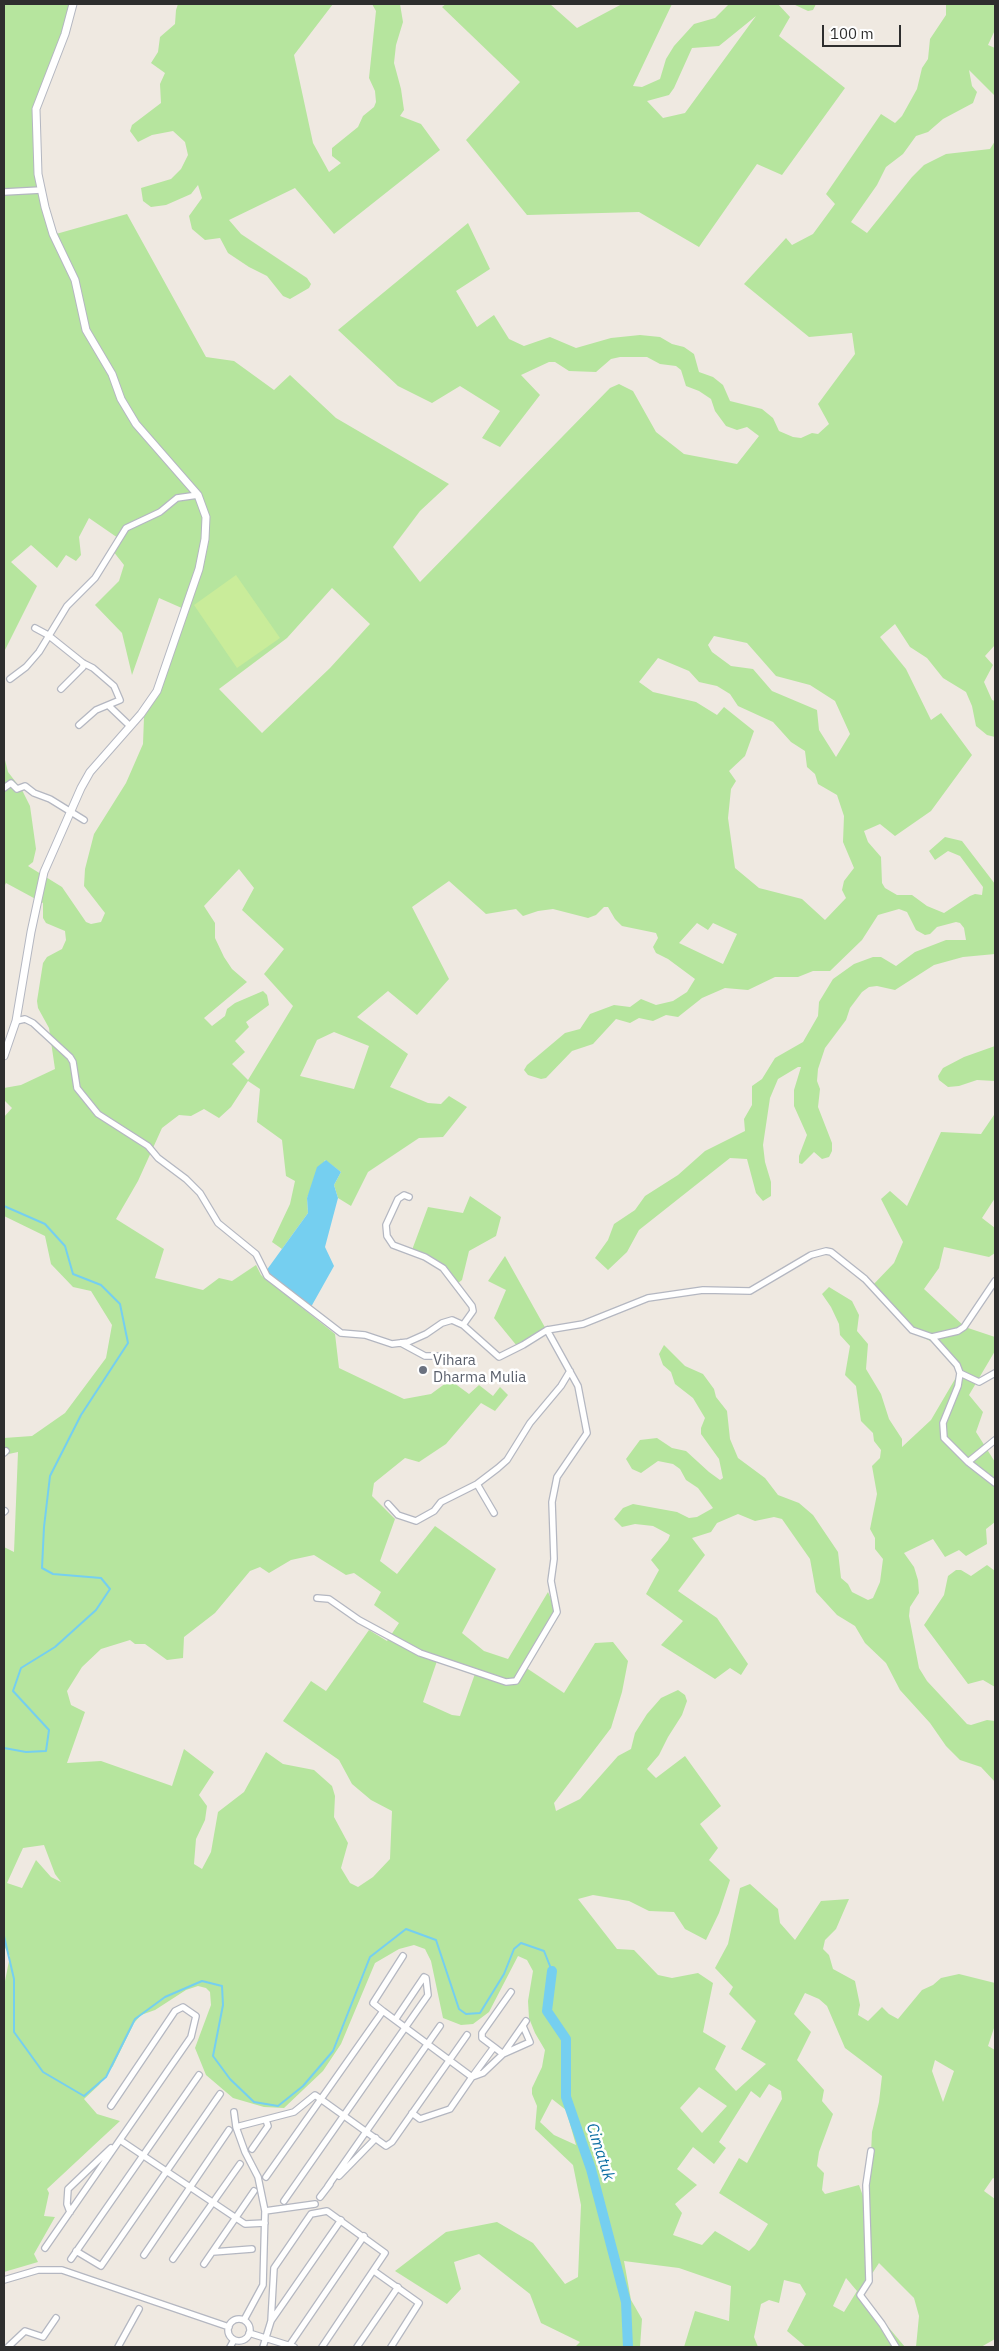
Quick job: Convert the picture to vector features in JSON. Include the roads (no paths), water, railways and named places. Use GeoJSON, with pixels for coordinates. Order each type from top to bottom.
{"type":"FeatureCollection","features":[{"type":"Feature","properties":{"kind":"street"},"geometry":{"type":"LineString","coordinates":[[4,1056],[16,1021],[31,932],[44,872],[90,772],[130,726],[157,691],[199,569],[205,539],[206,516],[198,495],[152,445],[121,400],[112,374],[86,330],[75,280],[53,234],[41,190],[35,141],[36,109],[65,34],[73,4]]}},
{"type":"Feature","properties":{"kind":"street"},"geometry":{"type":"LineString","coordinates":[[4,192],[41,190]]}},
{"type":"Feature","properties":{"kind":"street"},"geometry":{"type":"LineString","coordinates":[[10,679],[32,660],[67,606],[95,578],[126,528],[160,512],[177,498],[198,495]]}},
{"type":"Feature","properties":{"kind":"street"},"geometry":{"type":"LineString","coordinates":[[35,628],[48,635],[83,663],[93,668],[114,686],[120,700],[110,706],[96,710],[79,726]]}},
{"type":"Feature","properties":{"kind":"street"},"geometry":{"type":"LineString","coordinates":[[61,689],[83,667],[83,663]]}},
{"type":"Feature","properties":{"kind":"street"},"geometry":{"type":"LineString","coordinates":[[110,706],[130,726]]}},
{"type":"Feature","properties":{"kind":"street"},"geometry":{"type":"LineString","coordinates":[[4,788],[11,783],[17,790],[25,786],[84,820]]}},
{"type":"Feature","properties":{"kind":"street"},"geometry":{"type":"LineString","coordinates":[[16,1021],[24,1020],[34,1023],[70,1057],[73,1062],[77,1088],[98,1114],[148,1146],[158,1158],[194,1186],[220,1225],[256,1254],[267,1276],[341,1333],[365,1335],[388,1344],[402,1343],[426,1334],[447,1321],[463,1325],[495,1356],[499,1357],[524,1345],[546,1330],[583,1324],[648,1298],[703,1290],[750,1291],[811,1255],[826,1251],[838,1256],[865,1279],[912,1330],[932,1337],[957,1365],[960,1373],[958,1386],[946,1412],[942,1430],[947,1443],[995,1483]]}},
{"type":"Feature","properties":{"kind":"street"},"geometry":{"type":"LineString","coordinates":[[409,1197],[404,1195],[398,1198],[386,1225],[386,1236],[393,1245],[425,1257],[443,1268],[472,1306],[473,1310],[463,1325]]}},
{"type":"Feature","properties":{"kind":"street"},"geometry":{"type":"LineString","coordinates":[[932,1337],[958,1331],[964,1327],[995,1281]]}},
{"type":"Feature","properties":{"kind":"street"},"geometry":{"type":"LineString","coordinates":[[317,1598],[329,1599],[359,1620],[420,1653],[506,1682],[516,1681],[557,1612],[551,1581],[554,1559],[552,1502],[557,1476],[587,1434],[578,1386],[546,1330]]}},
{"type":"Feature","properties":{"kind":"street"},"geometry":{"type":"LineString","coordinates":[[402,1343],[425,1356],[437,1356]]}},
{"type":"Feature","properties":{"kind":"street"},"geometry":{"type":"LineString","coordinates":[[388,1504],[398,1515],[416,1521],[434,1511],[441,1502],[477,1484],[507,1460],[530,1423],[561,1386],[570,1371]]}},
{"type":"Feature","properties":{"kind":"street"},"geometry":{"type":"LineString","coordinates":[[960,1373],[979,1382],[995,1374]]}},
{"type":"Feature","properties":{"kind":"street"},"geometry":{"type":"LineString","coordinates":[[968,1462],[995,1440]]}},
{"type":"Feature","properties":{"kind":"street"},"geometry":{"type":"LineString","coordinates":[[477,1484],[494,1513]]}},
{"type":"Feature","properties":{"kind":"street"},"geometry":{"type":"LineString","coordinates":[[403,1956],[373,2002],[472,2077]]}},
{"type":"Feature","properties":{"kind":"street"},"geometry":{"type":"LineString","coordinates":[[284,2201],[428,1995],[426,1978],[424,1977],[395,2020]]}},
{"type":"Feature","properties":{"kind":"street"},"geometry":{"type":"LineString","coordinates":[[503,2054],[482,2038],[482,2033],[511,1992]]}},
{"type":"Feature","properties":{"kind":"street"},"geometry":{"type":"LineString","coordinates":[[45,2248],[191,2037],[196,2016],[183,2007],[175,2011],[111,2106]]}},
{"type":"Feature","properties":{"kind":"street"},"geometry":{"type":"LineString","coordinates":[[266,2177],[383,2011]]}},
{"type":"Feature","properties":{"kind":"street"},"geometry":{"type":"LineString","coordinates":[[472,2077],[483,2073],[503,2054],[524,2024],[530,2042],[503,2054]]}},
{"type":"Feature","properties":{"kind":"street"},"geometry":{"type":"LineString","coordinates":[[320,2197],[440,2026]]}},
{"type":"Feature","properties":{"kind":"street"},"geometry":{"type":"LineString","coordinates":[[236,2127],[294,2112],[314,2095],[321,2098],[386,2146],[392,2142],[467,2036]]}},
{"type":"Feature","properties":{"kind":"street"},"geometry":{"type":"LineString","coordinates":[[412,2114],[420,2119],[450,2109],[494,2047]]}},
{"type":"Feature","properties":{"kind":"street"},"geometry":{"type":"LineString","coordinates":[[71,2258],[199,2075]]}},
{"type":"Feature","properties":{"kind":"street"},"geometry":{"type":"LineString","coordinates":[[76,2252],[101,2266],[220,2094]]}},
{"type":"Feature","properties":{"kind":"street"},"geometry":{"type":"LineString","coordinates":[[234,2112],[236,2127],[258,2177],[265,2211],[263,2285],[244,2320]]}},
{"type":"Feature","properties":{"kind":"street"},"geometry":{"type":"LineString","coordinates":[[252,2149],[268,2126],[266,2120]]}},
{"type":"Feature","properties":{"kind":"street"},"geometry":{"type":"LineString","coordinates":[[144,2255],[229,2130]]}},
{"type":"Feature","properties":{"kind":"street"},"geometry":{"type":"LineString","coordinates":[[328,2186],[376,2138]]}},
{"type":"Feature","properties":{"kind":"street"},"geometry":{"type":"LineString","coordinates":[[120,2140],[245,2224],[265,2223]]}},
{"type":"Feature","properties":{"kind":"street"},"geometry":{"type":"LineString","coordinates":[[70,2212],[67,2204],[68,2189],[120,2140]]}},
{"type":"Feature","properties":{"kind":"street"},"geometry":{"type":"LineString","coordinates":[[871,2151],[866,2185],[869,2281],[860,2295],[882,2324],[896,2347]]}},
{"type":"Feature","properties":{"kind":"street"},"geometry":{"type":"LineString","coordinates":[[174,2259],[240,2164]]}},
{"type":"Feature","properties":{"kind":"street"},"geometry":{"type":"LineString","coordinates":[[204,2264],[254,2192]]}},
{"type":"Feature","properties":{"kind":"street"},"geometry":{"type":"LineString","coordinates":[[265,2211],[315,2204]]}},
{"type":"Feature","properties":{"kind":"street"},"geometry":{"type":"LineString","coordinates":[[262,2347],[271,2321],[273,2271],[311,2214],[327,2211],[385,2252],[322,2347]]}},
{"type":"Feature","properties":{"kind":"street"},"geometry":{"type":"LineString","coordinates":[[271,2321],[341,2220]]}},
{"type":"Feature","properties":{"kind":"street"},"geometry":{"type":"LineString","coordinates":[[249,2333],[292,2347],[364,2236]]}},
{"type":"Feature","properties":{"kind":"street"},"geometry":{"type":"LineString","coordinates":[[213,2252],[252,2249]]}},
{"type":"Feature","properties":{"kind":"street"},"geometry":{"type":"LineString","coordinates":[[4,2280],[38,2270],[62,2270],[229,2327]]}},
{"type":"Feature","properties":{"kind":"street"},"geometry":{"type":"LineString","coordinates":[[374,2271],[419,2303],[391,2347]]}},
{"type":"Feature","properties":{"kind":"street"},"geometry":{"type":"LineString","coordinates":[[357,2347],[398,2287]]}},
{"type":"Feature","properties":{"kind":"street"},"geometry":{"type":"LineString","coordinates":[[118,2347],[139,2309]]}},
{"type":"Feature","properties":{"kind":"street"},"geometry":{"type":"LineString","coordinates":[[8,2347],[26,2331],[43,2337],[56,2318]]}},
{"type":"Feature","properties":{"kind":"street"},"geometry":{"type":"LineString","coordinates":[[234,2340],[229,2334],[229,2327],[233,2321],[244,2320]]}},
{"type":"Feature","properties":{"kind":"street"},"geometry":{"type":"LineString","coordinates":[[234,2340],[245,2339],[249,2333],[249,2326],[244,2320]]}},
{"type":"Feature","properties":{"kind":"street"},"geometry":{"type":"LineString","coordinates":[[230,2347],[234,2340]]}},
{"type":"Feature","properties":{"kind":"water"},"geometry":{"type":"Polygon","coordinates":[[[326,1160],[341,1172],[334,1185],[338,1198],[325,1247],[334,1266],[311,1307],[266,1271],[308,1213],[307,1198],[317,1167],[326,1160]]]}},
{"type":"Feature","properties":{"kind":"waterway"},"geometry":{"type":"LineString","coordinates":[[4,1206],[45,1224],[65,1246],[73,1274],[101,1285],[120,1304],[128,1343],[81,1415],[50,1476],[44,1527],[42,1568],[53,1574],[101,1578],[110,1589],[96,1610],[55,1647],[21,1668],[13,1691],[49,1730],[46,1751],[26,1752],[4,1748]]}},
{"type":"Feature","properties":{"kind":"waterway"},"geometry":{"type":"LineString","coordinates":[[4,1936],[14,1979],[14,2032],[43,2072],[84,2096],[106,2077],[135,2019],[165,1997],[202,1981],[222,1986],[223,2005],[213,2056],[230,2079],[254,2102],[278,2106],[303,2086],[333,2051],[370,1957],[406,1929],[436,1940],[459,2009],[466,2014],[480,2013],[504,1974],[514,1949],[521,1943],[544,1951],[552,1971]]}},
{"type":"Feature","properties":{"kind":"waterway","name":"Cimatuk"},"geometry":{"type":"LineString","coordinates":[[552,1971],[547,2011],[566,2039],[566,2097],[591,2169],[626,2302],[628,2347]]}},
{"type":"Feature","properties":{"kind":"place","name":"Vihara Dharma Mulia"},"geometry":{"type":"Point","coordinates":[423,1370]}}]}
